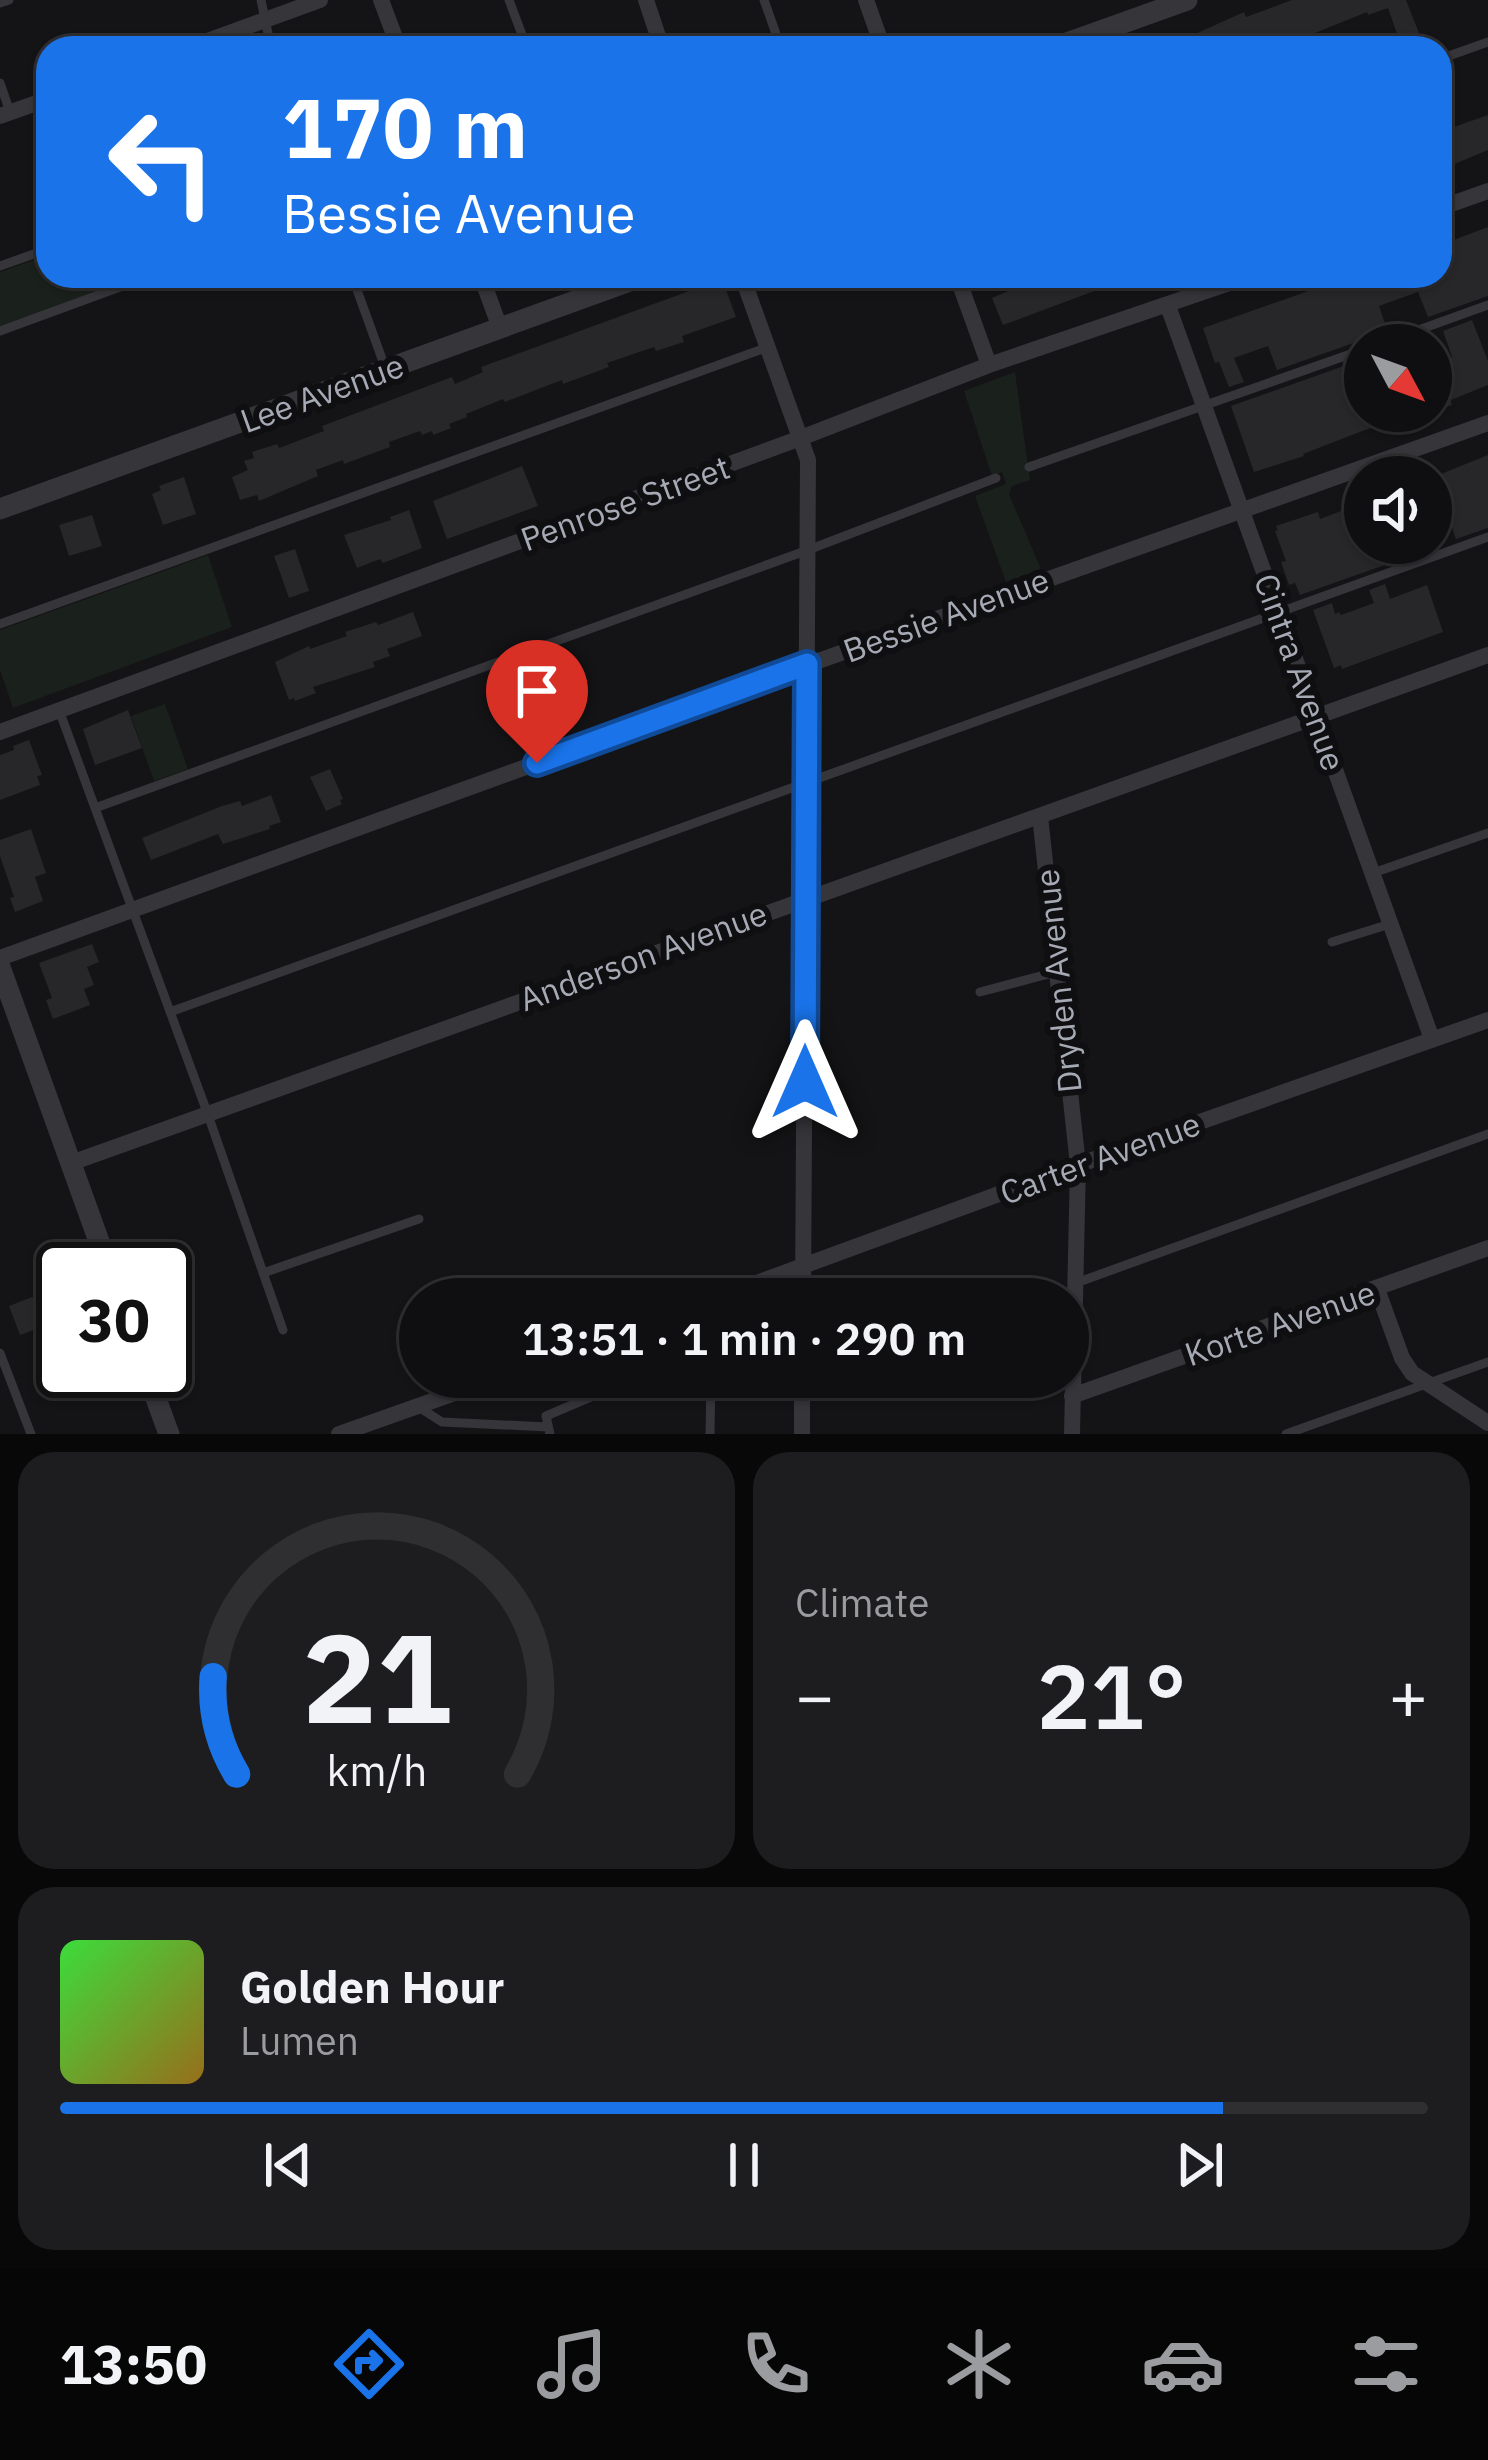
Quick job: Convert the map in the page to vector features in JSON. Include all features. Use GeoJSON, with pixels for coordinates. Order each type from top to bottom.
{"type":"FeatureCollection","features":[{"type":"Feature","properties":{"kind":"street"},"geometry":{"type":"LineString","coordinates":[[221,36],[320,0]]}},
{"type":"Feature","properties":{"kind":"street"},"geometry":{"type":"LineString","coordinates":[[381,0],[394,36]]}},
{"type":"Feature","properties":{"kind":"street"},"geometry":{"type":"LineString","coordinates":[[646,0],[658,36]]}},
{"type":"Feature","properties":{"kind":"street"},"geometry":{"type":"LineString","coordinates":[[866,0],[879,36]]}},
{"type":"Feature","properties":{"kind":"street"},"geometry":{"type":"LineString","coordinates":[[1086,36],[1177,2]]}},
{"type":"Feature","properties":{"kind":"street"},"geometry":{"type":"LineString","coordinates":[[5,114],[36,103]]}},
{"type":"Feature","properties":{"kind":"street"},"geometry":{"type":"LineString","coordinates":[[1452,204],[1488,191]]}},
{"type":"Feature","properties":{"kind":"street"},"geometry":{"type":"LineString","coordinates":[[485,288],[500,328]]}},
{"type":"Feature","properties":{"kind":"street","name":"Lee Avenue"},"geometry":{"type":"LineString","coordinates":[[0,509],[500,328],[597,288]]}},
{"type":"Feature","properties":{"kind":"street"},"geometry":{"type":"LineString","coordinates":[[746,288],[808,460],[804,1278]]}},
{"type":"Feature","properties":{"kind":"street"},"geometry":{"type":"LineString","coordinates":[[961,288],[989,365]]}},
{"type":"Feature","properties":{"kind":"street","name":"Penrose Street"},"geometry":{"type":"LineString","coordinates":[[0,732],[989,365],[1217,288]]}},
{"type":"Feature","properties":{"kind":"street","name":"Cintra Avenue"},"geometry":{"type":"LineString","coordinates":[[1168,306],[1432,1040]]}},
{"type":"Feature","properties":{"kind":"street","name":"Bessie Avenue"},"geometry":{"type":"LineString","coordinates":[[0,962],[807,664],[1488,423]]}},
{"type":"Feature","properties":{"kind":"street","name":"Anderson Avenue"},"geometry":{"type":"LineString","coordinates":[[71,1163],[1488,655]]}},
{"type":"Feature","properties":{"kind":"street","name":"Dryden Avenue"},"geometry":{"type":"LineString","coordinates":[[1040,816],[1078,1165],[1074,1278]]}},
{"type":"Feature","properties":{"kind":"street"},"geometry":{"type":"LineString","coordinates":[[0,962],[99,1242]]}},
{"type":"Feature","properties":{"kind":"street","name":"Carter Avenue"},"geometry":{"type":"LineString","coordinates":[[771,1278],[1488,1020]]}},
{"type":"Feature","properties":{"kind":"street","name":"Korte Avenue"},"geometry":{"type":"LineString","coordinates":[[1089,1390],[1488,1248]]}},
{"type":"Feature","properties":{"kind":"street"},"geometry":{"type":"LineString","coordinates":[[1377,1289],[1412,1373],[1488,1424]]}},
{"type":"Feature","properties":{"kind":"street"},"geometry":{"type":"LineString","coordinates":[[156,1398],[170,1434]]}},
{"type":"Feature","properties":{"kind":"street"},"geometry":{"type":"LineString","coordinates":[[339,1434],[443,1398]]}},
{"type":"Feature","properties":{"kind":"street"},"geometry":{"type":"LineString","coordinates":[[802,1398],[802,1434]]}},
{"type":"Feature","properties":{"kind":"street","name":"Dryden Avenue"},"geometry":{"type":"LineString","coordinates":[[1072,1398],[1072,1434]]}},
{"type":"Feature","properties":{"kind":"lane"},"geometry":{"type":"LineString","coordinates":[[0,4],[9,0]]}},
{"type":"Feature","properties":{"kind":"lane"},"geometry":{"type":"LineString","coordinates":[[261,0],[269,36]]}},
{"type":"Feature","properties":{"kind":"lane"},"geometry":{"type":"LineString","coordinates":[[509,0],[522,36]]}},
{"type":"Feature","properties":{"kind":"lane"},"geometry":{"type":"LineString","coordinates":[[764,0],[777,36]]}},
{"type":"Feature","properties":{"kind":"lane"},"geometry":{"type":"LineString","coordinates":[[1452,55],[1488,42]]}},
{"type":"Feature","properties":{"kind":"lane"},"geometry":{"type":"LineString","coordinates":[[0,83],[5,114]]}},
{"type":"Feature","properties":{"kind":"lane"},"geometry":{"type":"LineString","coordinates":[[0,266],[36,253]]}},
{"type":"Feature","properties":{"kind":"lane"},"geometry":{"type":"LineString","coordinates":[[0,331],[117,288]]}},
{"type":"Feature","properties":{"kind":"lane"},"geometry":{"type":"LineString","coordinates":[[356,288],[386,370]]}},
{"type":"Feature","properties":{"kind":"lane"},"geometry":{"type":"LineString","coordinates":[[1435,324],[1488,305]]}},
{"type":"Feature","properties":{"kind":"lane"},"geometry":{"type":"LineString","coordinates":[[0,624],[768,346]]}},
{"type":"Feature","properties":{"kind":"lane"},"geometry":{"type":"LineString","coordinates":[[1029,467],[1344,357]]}},
{"type":"Feature","properties":{"kind":"lane"},"geometry":{"type":"LineString","coordinates":[[94,808],[996,478]]}},
{"type":"Feature","properties":{"kind":"lane"},"geometry":{"type":"LineString","coordinates":[[170,1012],[1488,537]]}},
{"type":"Feature","properties":{"kind":"lane"},"geometry":{"type":"LineString","coordinates":[[58,710],[283,1330]]}},
{"type":"Feature","properties":{"kind":"lane"},"geometry":{"type":"LineString","coordinates":[[1373,873],[1488,833]]}},
{"type":"Feature","properties":{"kind":"lane"},"geometry":{"type":"LineString","coordinates":[[1332,943],[1391,924]]}},
{"type":"Feature","properties":{"kind":"lane"},"geometry":{"type":"LineString","coordinates":[[980,992],[1057,972]]}},
{"type":"Feature","properties":{"kind":"lane"},"geometry":{"type":"LineString","coordinates":[[1089,1279],[1488,1134]]}},
{"type":"Feature","properties":{"kind":"lane"},"geometry":{"type":"LineString","coordinates":[[263,1274],[418,1219]]}},
{"type":"Feature","properties":{"kind":"lane"},"geometry":{"type":"LineString","coordinates":[[0,1353],[32,1434]]}},
{"type":"Feature","properties":{"kind":"lane"},"geometry":{"type":"LineString","coordinates":[[1286,1434],[1488,1362]]}},
{"type":"Feature","properties":{"kind":"lane"},"geometry":{"type":"LineString","coordinates":[[418,1407],[442,1422],[549,1430],[546,1416],[588,1398]]}},
{"type":"Feature","properties":{"kind":"lane"},"geometry":{"type":"LineString","coordinates":[[710,1434],[711,1398]]}},
{"type":"Feature","properties":{"kind":"shaded area"},"geometry":{"type":"Polygon","coordinates":[[[36,259],[36,288],[104,288],[0,327],[0,272],[36,259]]]}},
{"type":"Feature","properties":{"kind":"shaded area"},"geometry":{"type":"Polygon","coordinates":[[[1015,372],[1030,480],[1012,486],[1009,494],[1041,569],[1006,582],[975,496],[1006,484],[1002,472],[992,476],[964,391],[1015,372]]]}},
{"type":"Feature","properties":{"kind":"shaded area"},"geometry":{"type":"Polygon","coordinates":[[[208,555],[232,627],[13,708],[0,670],[0,630],[208,555]]]}},
{"type":"Feature","properties":{"kind":"shaded area"},"geometry":{"type":"Polygon","coordinates":[[[165,704],[188,769],[154,781],[131,716],[165,704]]]}},
{"type":"Feature","properties":{"kind":"building"},"geometry":{"type":"Polygon","coordinates":[[[1292,0],[1406,0],[1420,36],[1398,36],[1388,8],[1308,36],[1191,36],[1244,12],[1246,17],[1292,0]]]}},
{"type":"Feature","properties":{"kind":"building"},"geometry":{"type":"Polygon","coordinates":[[[1488,115],[1488,150],[1452,165],[1452,128],[1488,115]]]}},
{"type":"Feature","properties":{"kind":"building"},"geometry":{"type":"Polygon","coordinates":[[[1488,227],[1488,296],[1428,317],[1418,292],[1379,306],[1385,324],[1344,324],[1344,346],[1277,370],[1268,346],[1234,358],[1244,382],[1229,387],[1203,328],[1317,288],[1452,288],[1452,240],[1488,227]]]}},
{"type":"Feature","properties":{"kind":"building"},"geometry":{"type":"Polygon","coordinates":[[[697,288],[725,288],[736,317],[682,336],[684,342],[656,351],[654,347],[563,384],[562,380],[503,399],[433,435],[420,431],[389,442],[390,447],[316,470],[318,476],[259,501],[257,495],[240,500],[232,477],[248,470],[244,461],[254,458],[252,452],[277,444],[279,448],[324,431],[322,426],[452,377],[455,384],[483,372],[481,367],[697,288]]]}},
{"type":"Feature","properties":{"kind":"building"},"geometry":{"type":"Polygon","coordinates":[[[1015,288],[1102,288],[1003,325],[992,298],[1015,288]]]}},
{"type":"Feature","properties":{"kind":"building"},"geometry":{"type":"Polygon","coordinates":[[[1472,320],[1488,361],[1488,385],[1452,400],[1452,357],[1452,328],[1472,320]]]}},
{"type":"Feature","properties":{"kind":"building"},"geometry":{"type":"Polygon","coordinates":[[[1344,366],[1344,432],[1361,432],[1254,472],[1231,406],[1344,366]]]}},
{"type":"Feature","properties":{"kind":"building"},"geometry":{"type":"Polygon","coordinates":[[[1488,455],[1488,528],[1456,539],[1452,528],[1452,470],[1488,455]]]}},
{"type":"Feature","properties":{"kind":"building"},"geometry":{"type":"Polygon","coordinates":[[[522,466],[538,506],[447,539],[433,501],[522,466]]]}},
{"type":"Feature","properties":{"kind":"building"},"geometry":{"type":"Polygon","coordinates":[[[184,477],[196,514],[163,525],[152,494],[161,490],[159,486],[184,477]]]}},
{"type":"Feature","properties":{"kind":"building"},"geometry":{"type":"Polygon","coordinates":[[[409,510],[422,548],[357,568],[344,535],[409,510]]]}},
{"type":"Feature","properties":{"kind":"building"},"geometry":{"type":"Polygon","coordinates":[[[1344,510],[1344,564],[1387,564],[1300,595],[1295,583],[1289,585],[1281,562],[1286,561],[1276,526],[1318,512],[1320,519],[1344,510]]]}},
{"type":"Feature","properties":{"kind":"building"},"geometry":{"type":"Polygon","coordinates":[[[92,515],[102,546],[69,556],[59,525],[92,515]]]}},
{"type":"Feature","properties":{"kind":"building"},"geometry":{"type":"Polygon","coordinates":[[[295,549],[309,591],[289,598],[274,556],[295,549]]]}},
{"type":"Feature","properties":{"kind":"building"},"geometry":{"type":"Polygon","coordinates":[[[1385,584],[1390,599],[1427,585],[1443,632],[1334,668],[1313,610],[1332,603],[1335,614],[1341,615],[1374,603],[1369,590],[1385,584]]]}},
{"type":"Feature","properties":{"kind":"building"},"geometry":{"type":"Polygon","coordinates":[[[413,612],[422,636],[387,649],[390,656],[373,662],[375,667],[289,700],[275,662],[347,636],[345,632],[413,612]]]}},
{"type":"Feature","properties":{"kind":"building"},"geometry":{"type":"Polygon","coordinates":[[[128,710],[142,748],[95,765],[83,729],[128,710]]]}},
{"type":"Feature","properties":{"kind":"building"},"geometry":{"type":"Polygon","coordinates":[[[29,740],[42,775],[37,776],[40,785],[0,800],[0,755],[29,740]]]}},
{"type":"Feature","properties":{"kind":"building"},"geometry":{"type":"Polygon","coordinates":[[[330,769],[343,799],[326,811],[310,777],[330,769]]]}},
{"type":"Feature","properties":{"kind":"building"},"geometry":{"type":"Polygon","coordinates":[[[271,795],[281,822],[270,829],[223,844],[218,834],[151,860],[142,838],[222,806],[240,801],[242,806],[271,795]]]}},
{"type":"Feature","properties":{"kind":"building"},"geometry":{"type":"Polygon","coordinates":[[[31,829],[46,873],[35,877],[43,901],[15,912],[0,840],[31,829]]]}},
{"type":"Feature","properties":{"kind":"building"},"geometry":{"type":"Polygon","coordinates":[[[92,944],[99,962],[87,967],[94,985],[84,989],[90,1005],[53,1019],[46,1000],[52,998],[39,963],[92,944]]]}},
{"type":"Feature","properties":{"kind":"building"},"geometry":{"type":"Polygon","coordinates":[[[36,1296],[36,1329],[20,1335],[9,1306],[36,1296]]]}},
{"type":"Feature","properties":{"kind":"route"},"geometry":{"type":"LineString","coordinates":[[537,763],[807,664],[805,1082]]}}]}
